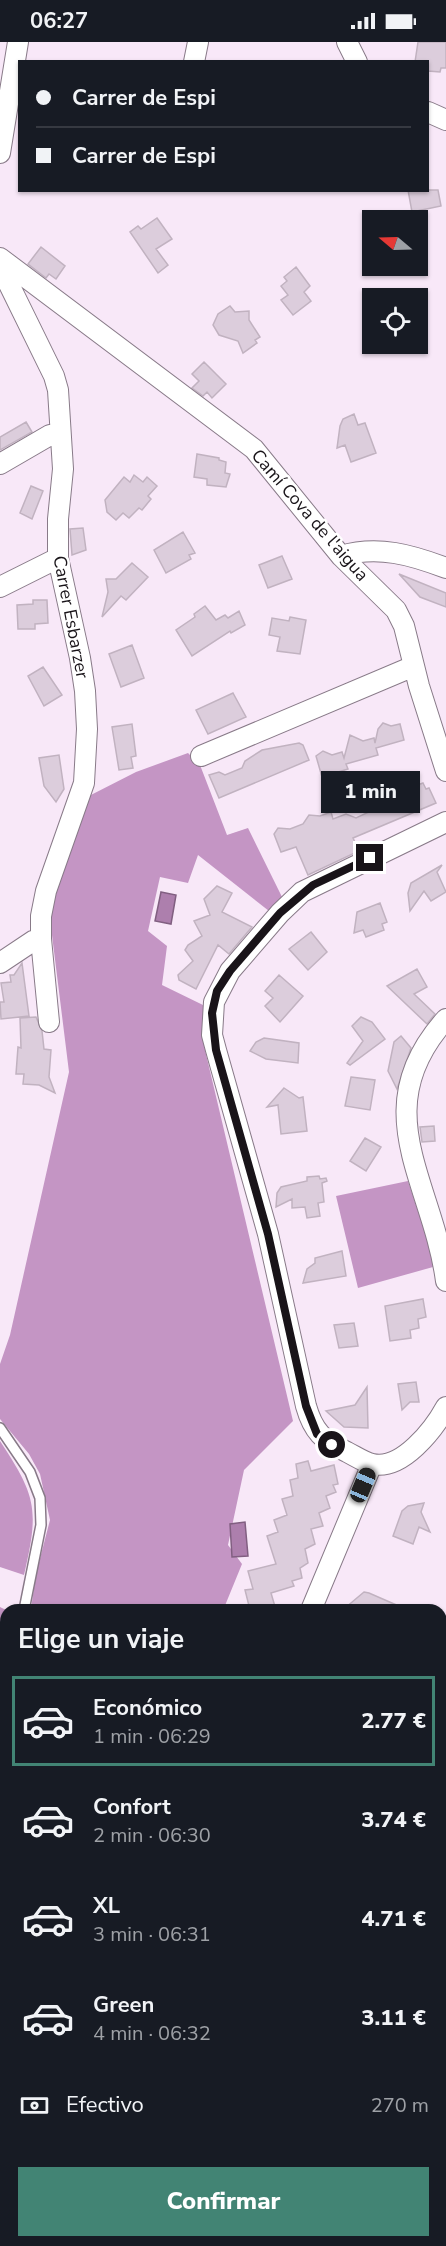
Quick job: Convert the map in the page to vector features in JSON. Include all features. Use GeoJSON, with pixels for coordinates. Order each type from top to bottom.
{"type":"FeatureCollection","features":[{"type":"Feature","properties":{"kind":"street"},"geometry":{"type":"LineString","coordinates":[[0,153],[18,42]]}},
{"type":"Feature","properties":{"kind":"street"},"geometry":{"type":"LineString","coordinates":[[194,60],[198,42]]}},
{"type":"Feature","properties":{"kind":"street"},"geometry":{"type":"LineString","coordinates":[[347,42],[356,60]]}},
{"type":"Feature","properties":{"kind":"street"},"geometry":{"type":"LineString","coordinates":[[429,112],[446,120]]}},
{"type":"Feature","properties":{"kind":"street","name":"Camí Cova de l'aigua"},"geometry":{"type":"LineString","coordinates":[[0,258],[254,449],[341,556],[396,610],[404,626],[446,771]]}},
{"type":"Feature","properties":{"kind":"street","name":"Carrer Esbarzer"},"geometry":{"type":"LineString","coordinates":[[0,266],[54,376],[58,390],[63,469],[58,519],[58,558],[85,691],[87,741],[84,783],[44,899],[41,939],[49,1022]]}},
{"type":"Feature","properties":{"kind":"street"},"geometry":{"type":"LineString","coordinates":[[0,464],[50,435],[60,433]]}},
{"type":"Feature","properties":{"kind":"street"},"geometry":{"type":"LineString","coordinates":[[341,556],[359,551],[387,552],[426,560],[446,568]]}},
{"type":"Feature","properties":{"kind":"street"},"geometry":{"type":"LineString","coordinates":[[0,587],[58,558]]}},
{"type":"Feature","properties":{"kind":"street"},"geometry":{"type":"LineString","coordinates":[[201,756],[414,666]]}},
{"type":"Feature","properties":{"kind":"street"},"geometry":{"type":"LineString","coordinates":[[446,822],[302,892],[280,913],[230,971],[217,991],[212,1013],[216,1050],[268,1234],[309,1420],[323,1440],[372,1464],[389,1462],[412,1450],[432,1430],[446,1407]]}},
{"type":"Feature","properties":{"kind":"street"},"geometry":{"type":"LineString","coordinates":[[0,963],[33,941],[41,939]]}},
{"type":"Feature","properties":{"kind":"street"},"geometry":{"type":"LineString","coordinates":[[446,1019],[430,1037],[414,1065],[407,1095],[406,1114],[409,1144],[440,1248],[446,1281]]}},
{"type":"Feature","properties":{"kind":"street"},"geometry":{"type":"LineString","coordinates":[[314,1604],[372,1464]]}},
{"type":"Feature","properties":{"kind":"lane"},"geometry":{"type":"LineString","coordinates":[[0,1428],[30,1472],[40,1498],[41,1525],[25,1604]]}},
{"type":"Feature","properties":{"kind":"shaded area"},"geometry":{"type":"Polygon","coordinates":[[[188,753],[200,765],[227,835],[248,828],[282,897],[269,911],[198,855],[188,883],[160,877],[148,931],[167,946],[162,985],[203,1005],[205,1050],[293,1421],[244,1470],[228,1545],[242,1564],[226,1604],[32,1604],[36,1574],[50,1520],[40,1474],[29,1454],[0,1419],[0,1364],[10,1335],[69,1072],[50,919],[52,899],[85,798],[136,772],[188,753]]]}},
{"type":"Feature","properties":{"kind":"shaded area"},"geometry":{"type":"Polygon","coordinates":[[[161,892],[176,895],[171,924],[155,921],[161,892]]]}},
{"type":"Feature","properties":{"kind":"shaded area"},"geometry":{"type":"Polygon","coordinates":[[[408,1181],[428,1241],[433,1267],[358,1288],[336,1196],[408,1181]]]}},
{"type":"Feature","properties":{"kind":"shaded area"},"geometry":{"type":"Polygon","coordinates":[[[0,1441],[21,1476],[32,1505],[32,1535],[24,1575],[0,1567],[0,1441]]]}},
{"type":"Feature","properties":{"kind":"shaded area"},"geometry":{"type":"Polygon","coordinates":[[[245,1522],[248,1556],[232,1557],[230,1524],[245,1522]]]}},
{"type":"Feature","properties":{"kind":"building"},"geometry":{"type":"Polygon","coordinates":[[[418,42],[446,42],[446,68],[441,68],[440,72],[429,71],[429,60],[415,60],[418,42]]]}},
{"type":"Feature","properties":{"kind":"building"},"geometry":{"type":"Polygon","coordinates":[[[438,190],[441,206],[412,210],[408,192],[438,190]]]}},
{"type":"Feature","properties":{"kind":"building"},"geometry":{"type":"Polygon","coordinates":[[[157,218],[172,239],[156,249],[168,265],[158,273],[130,232],[138,226],[141,229],[157,218]]]}},
{"type":"Feature","properties":{"kind":"building"},"geometry":{"type":"Polygon","coordinates":[[[41,247],[65,266],[56,279],[49,274],[46,278],[28,264],[41,247]]]}},
{"type":"Feature","properties":{"kind":"building"},"geometry":{"type":"Polygon","coordinates":[[[296,267],[310,286],[304,292],[311,301],[293,315],[281,300],[288,295],[281,286],[287,281],[284,277],[296,267]]]}},
{"type":"Feature","properties":{"kind":"building"},"geometry":{"type":"Polygon","coordinates":[[[230,306],[235,312],[249,311],[249,320],[260,337],[255,340],[257,343],[243,353],[238,341],[219,335],[213,325],[218,314],[230,306]]]}},
{"type":"Feature","properties":{"kind":"building"},"geometry":{"type":"Polygon","coordinates":[[[204,362],[226,384],[212,398],[207,392],[203,396],[192,388],[199,381],[192,374],[204,362]]]}},
{"type":"Feature","properties":{"kind":"building"},"geometry":{"type":"Polygon","coordinates":[[[354,414],[358,425],[365,423],[376,453],[351,462],[345,445],[337,448],[343,419],[354,414]]]}},
{"type":"Feature","properties":{"kind":"building"},"geometry":{"type":"Polygon","coordinates":[[[26,422],[32,432],[0,450],[0,437],[26,422]]]}},
{"type":"Feature","properties":{"kind":"building"},"geometry":{"type":"Polygon","coordinates":[[[197,454],[219,458],[226,462],[225,473],[230,474],[226,487],[207,485],[207,479],[194,477],[197,454]]]}},
{"type":"Feature","properties":{"kind":"building"},"geometry":{"type":"Polygon","coordinates":[[[134,475],[143,482],[147,477],[157,486],[148,496],[151,499],[142,510],[139,508],[129,518],[123,513],[116,520],[107,512],[105,500],[124,477],[130,482],[134,475]]]}},
{"type":"Feature","properties":{"kind":"building"},"geometry":{"type":"Polygon","coordinates":[[[31,486],[43,491],[32,519],[20,513],[31,486]]]}},
{"type":"Feature","properties":{"kind":"building"},"geometry":{"type":"Polygon","coordinates":[[[83,528],[86,550],[72,555],[70,529],[83,528]]]}},
{"type":"Feature","properties":{"kind":"building"},"geometry":{"type":"Polygon","coordinates":[[[183,532],[195,553],[189,555],[191,559],[166,573],[154,550],[183,532]]]}},
{"type":"Feature","properties":{"kind":"building"},"geometry":{"type":"Polygon","coordinates":[[[282,556],[292,579],[268,588],[259,565],[282,556]]]}},
{"type":"Feature","properties":{"kind":"building"},"geometry":{"type":"Polygon","coordinates":[[[132,563],[148,577],[126,600],[121,596],[102,617],[108,592],[106,579],[116,579],[132,563]]]}},
{"type":"Feature","properties":{"kind":"building"},"geometry":{"type":"Polygon","coordinates":[[[399,574],[446,593],[446,607],[420,597],[399,574]]]}},
{"type":"Feature","properties":{"kind":"building"},"geometry":{"type":"Polygon","coordinates":[[[33,600],[47,600],[48,623],[35,624],[35,629],[18,629],[17,605],[33,604],[33,600]]]}},
{"type":"Feature","properties":{"kind":"building"},"geometry":{"type":"Polygon","coordinates":[[[205,606],[216,620],[225,615],[228,618],[239,611],[245,625],[231,633],[230,631],[192,656],[176,630],[195,617],[194,614],[205,606]]]}},
{"type":"Feature","properties":{"kind":"building"},"geometry":{"type":"Polygon","coordinates":[[[290,617],[306,620],[300,654],[277,651],[280,637],[269,635],[272,618],[289,621],[290,617]]]}},
{"type":"Feature","properties":{"kind":"building"},"geometry":{"type":"Polygon","coordinates":[[[132,645],[144,678],[121,687],[109,654],[132,645]]]}},
{"type":"Feature","properties":{"kind":"building"},"geometry":{"type":"Polygon","coordinates":[[[43,667],[62,695],[44,706],[28,676],[43,667]]]}},
{"type":"Feature","properties":{"kind":"building"},"geometry":{"type":"Polygon","coordinates":[[[233,693],[246,717],[208,734],[196,710],[233,693]]]}},
{"type":"Feature","properties":{"kind":"building"},"geometry":{"type":"Polygon","coordinates":[[[383,723],[391,726],[400,724],[404,740],[376,748],[378,755],[346,764],[348,769],[322,777],[316,756],[323,751],[332,755],[342,752],[344,758],[350,735],[363,741],[374,738],[375,743],[378,729],[383,723]]]}},
{"type":"Feature","properties":{"kind":"building"},"geometry":{"type":"Polygon","coordinates":[[[132,724],[136,756],[131,757],[133,768],[119,770],[112,727],[132,724]]]}},
{"type":"Feature","properties":{"kind":"building"},"geometry":{"type":"Polygon","coordinates":[[[299,743],[303,745],[309,760],[219,798],[209,775],[219,772],[225,775],[242,768],[245,761],[262,750],[299,743]]]}},
{"type":"Feature","properties":{"kind":"building"},"geometry":{"type":"Polygon","coordinates":[[[59,755],[64,789],[56,802],[44,786],[39,758],[59,755]]]}},
{"type":"Feature","properties":{"kind":"building"},"geometry":{"type":"Polygon","coordinates":[[[423,783],[426,789],[429,788],[436,803],[353,838],[359,851],[308,875],[296,847],[281,852],[274,834],[278,828],[290,829],[303,824],[309,815],[320,816],[331,812],[333,819],[346,814],[356,818],[369,812],[376,802],[388,803],[404,797],[401,791],[423,783]]]}},
{"type":"Feature","properties":{"kind":"building"},"geometry":{"type":"Polygon","coordinates":[[[442,865],[437,872],[446,892],[431,901],[424,891],[410,911],[408,893],[411,883],[442,865]]]}},
{"type":"Feature","properties":{"kind":"building"},"geometry":{"type":"Polygon","coordinates":[[[217,886],[232,893],[222,912],[252,927],[229,954],[218,945],[196,989],[179,980],[178,975],[193,961],[185,950],[188,945],[202,936],[194,921],[210,915],[204,899],[217,886]]]}},
{"type":"Feature","properties":{"kind":"building"},"geometry":{"type":"Polygon","coordinates":[[[380,903],[387,922],[382,924],[384,930],[366,937],[363,930],[354,933],[357,912],[380,903]]]}},
{"type":"Feature","properties":{"kind":"building"},"geometry":{"type":"Polygon","coordinates":[[[311,932],[327,952],[308,970],[289,949],[311,932]]]}},
{"type":"Feature","properties":{"kind":"building"},"geometry":{"type":"Polygon","coordinates":[[[22,963],[29,1016],[1,1019],[0,1002],[4,1002],[1,983],[11,982],[10,975],[14,975],[22,963]]]}},
{"type":"Feature","properties":{"kind":"building"},"geometry":{"type":"Polygon","coordinates":[[[417,969],[427,987],[414,994],[435,1014],[427,1024],[387,986],[417,969]]]}},
{"type":"Feature","properties":{"kind":"building"},"geometry":{"type":"Polygon","coordinates":[[[279,975],[303,996],[280,1022],[265,1006],[273,998],[265,991],[279,975]]]}},
{"type":"Feature","properties":{"kind":"building"},"geometry":{"type":"Polygon","coordinates":[[[36,1017],[42,1031],[44,1049],[51,1050],[49,1077],[55,1093],[39,1085],[23,1084],[24,1074],[16,1074],[18,1047],[21,1048],[20,1018],[36,1017]]]}},
{"type":"Feature","properties":{"kind":"building"},"geometry":{"type":"Polygon","coordinates":[[[361,1017],[372,1022],[385,1039],[350,1065],[347,1063],[363,1041],[352,1026],[361,1017]]]}},
{"type":"Feature","properties":{"kind":"building"},"geometry":{"type":"Polygon","coordinates":[[[401,1036],[411,1048],[397,1089],[388,1071],[394,1042],[401,1036]]]}},
{"type":"Feature","properties":{"kind":"building"},"geometry":{"type":"Polygon","coordinates":[[[264,1038],[299,1043],[298,1063],[266,1059],[250,1051],[256,1042],[264,1038]]]}},
{"type":"Feature","properties":{"kind":"building"},"geometry":{"type":"Polygon","coordinates":[[[351,1077],[375,1080],[370,1110],[345,1106],[351,1077]]]}},
{"type":"Feature","properties":{"kind":"building"},"geometry":{"type":"Polygon","coordinates":[[[284,1088],[299,1098],[303,1097],[307,1131],[281,1134],[278,1105],[267,1107],[284,1088]]]}},
{"type":"Feature","properties":{"kind":"building"},"geometry":{"type":"Polygon","coordinates":[[[434,1126],[435,1141],[422,1142],[420,1127],[434,1126]]]}},
{"type":"Feature","properties":{"kind":"building"},"geometry":{"type":"Polygon","coordinates":[[[365,1138],[381,1147],[366,1171],[350,1161],[365,1138]]]}},
{"type":"Feature","properties":{"kind":"building"},"geometry":{"type":"Polygon","coordinates":[[[319,1176],[320,1179],[326,1178],[327,1181],[322,1183],[324,1202],[318,1203],[320,1216],[307,1218],[305,1207],[292,1208],[292,1199],[276,1207],[277,1193],[281,1187],[307,1181],[307,1177],[319,1176]]]}},
{"type":"Feature","properties":{"kind":"building"},"geometry":{"type":"Polygon","coordinates":[[[342,1251],[346,1276],[303,1283],[307,1269],[315,1263],[315,1258],[342,1251]]]}},
{"type":"Feature","properties":{"kind":"building"},"geometry":{"type":"Polygon","coordinates":[[[423,1299],[426,1317],[418,1319],[419,1328],[410,1330],[411,1338],[390,1341],[385,1306],[423,1299]]]}},
{"type":"Feature","properties":{"kind":"building"},"geometry":{"type":"Polygon","coordinates":[[[354,1323],[358,1346],[339,1348],[334,1325],[354,1323]]]}},
{"type":"Feature","properties":{"kind":"building"},"geometry":{"type":"Polygon","coordinates":[[[416,1382],[419,1402],[410,1402],[402,1410],[398,1384],[416,1382]]]}},
{"type":"Feature","properties":{"kind":"building"},"geometry":{"type":"Polygon","coordinates":[[[367,1387],[368,1428],[344,1427],[326,1411],[355,1405],[367,1387]]]}},
{"type":"Feature","properties":{"kind":"building"},"geometry":{"type":"Polygon","coordinates":[[[308,1461],[311,1471],[334,1465],[338,1484],[333,1485],[336,1492],[326,1496],[330,1508],[319,1513],[323,1526],[311,1529],[315,1544],[305,1549],[308,1563],[300,1568],[302,1578],[292,1581],[294,1586],[271,1593],[274,1604],[248,1604],[245,1590],[253,1589],[248,1571],[276,1564],[267,1536],[278,1532],[274,1520],[287,1515],[282,1499],[293,1496],[290,1480],[298,1478],[296,1464],[308,1461]]]}},
{"type":"Feature","properties":{"kind":"building"},"geometry":{"type":"Polygon","coordinates":[[[424,1503],[421,1512],[430,1532],[419,1527],[413,1544],[393,1536],[402,1511],[408,1506],[424,1503]]]}},
{"type":"Feature","properties":{"kind":"building"},"geometry":{"type":"Polygon","coordinates":[[[364,1592],[394,1604],[350,1604],[364,1592]]]}},
{"type":"Feature","properties":{"kind":"route"},"geometry":{"type":"LineString","coordinates":[[332,1445],[317,1434],[309,1420],[268,1234],[212,1035],[212,1013],[217,991],[223,981],[280,913],[313,885],[370,858]]}}]}
